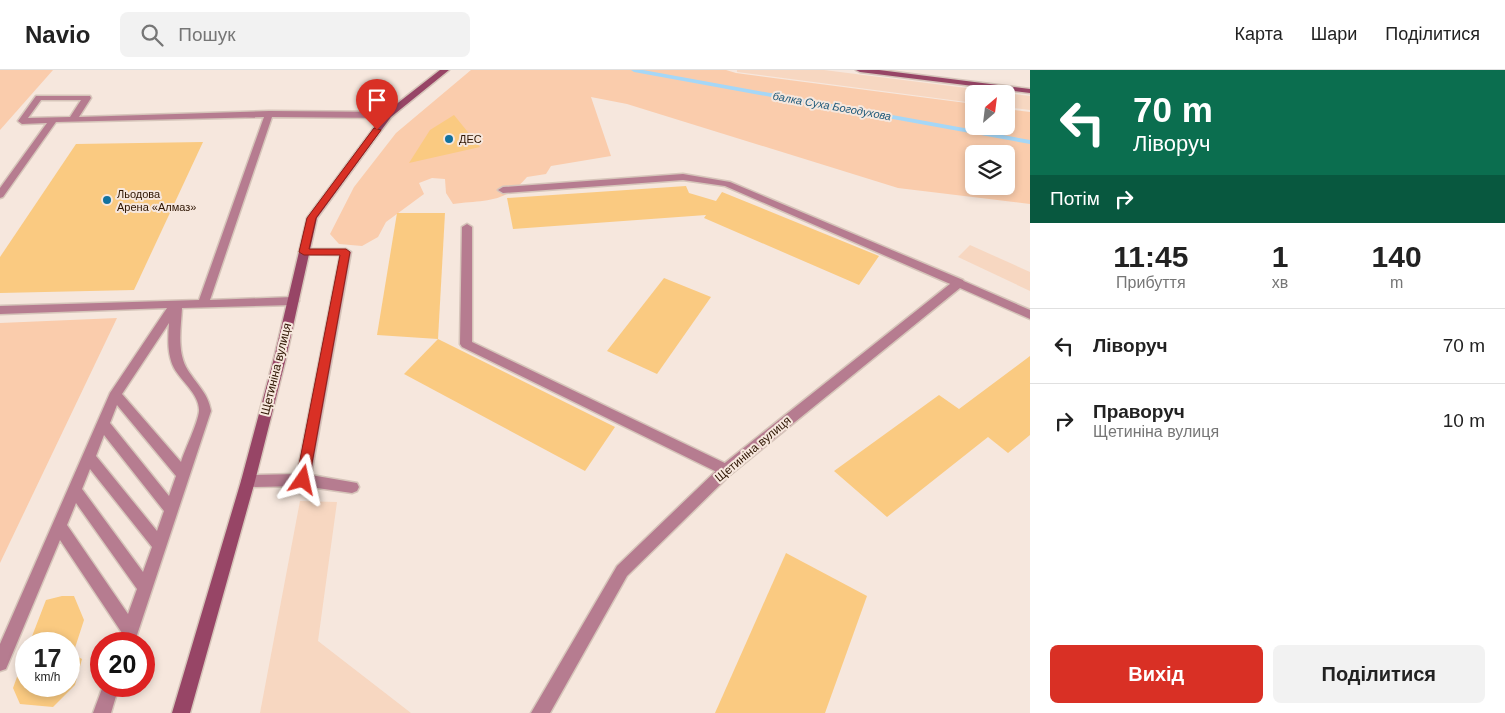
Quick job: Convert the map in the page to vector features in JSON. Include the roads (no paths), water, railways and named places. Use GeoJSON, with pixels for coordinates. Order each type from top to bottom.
{"type":"FeatureCollection","features":[{"type":"Feature","properties":{"kind":"street","name":"Щетиніна вулиця"},"geometry":{"type":"LineString","coordinates":[[182,713],[248,481],[312,218],[388,115],[445,70]]}},
{"type":"Feature","properties":{"kind":"street"},"geometry":{"type":"LineString","coordinates":[[860,70],[1030,91]]}},
{"type":"Feature","properties":{"kind":"street"},"geometry":{"type":"LineString","coordinates":[[73,119],[87,98],[39,98],[22,120],[53,120],[269,114],[388,115]]}},
{"type":"Feature","properties":{"kind":"street"},"geometry":{"type":"LineString","coordinates":[[203,304],[269,114]]}},
{"type":"Feature","properties":{"kind":"street"},"geometry":{"type":"LineString","coordinates":[[0,195],[53,120]]}},
{"type":"Feature","properties":{"kind":"street"},"geometry":{"type":"LineString","coordinates":[[503,190],[683,178],[727,184],[1030,315]]}},
{"type":"Feature","properties":{"kind":"street"},"geometry":{"type":"LineString","coordinates":[[467,227],[466,344],[726,470]]}},
{"type":"Feature","properties":{"kind":"street"},"geometry":{"type":"LineString","coordinates":[[303,480],[346,252],[304,252]]}},
{"type":"Feature","properties":{"kind":"street","name":"Щетиніна вулиця"},"geometry":{"type":"LineString","coordinates":[[540,713],[622,571],[726,470],[959,283]]}},
{"type":"Feature","properties":{"kind":"street"},"geometry":{"type":"LineString","coordinates":[[0,310],[293,301]]}},
{"type":"Feature","properties":{"kind":"street"},"geometry":{"type":"LineString","coordinates":[[0,663],[116,395],[176,304]]}},
{"type":"Feature","properties":{"kind":"street"},"geometry":{"type":"LineString","coordinates":[[130,632],[205,410],[204,399],[180,366],[176,352],[176,304]]}},
{"type":"Feature","properties":{"kind":"street"},"geometry":{"type":"LineString","coordinates":[[116,395],[183,474]]}},
{"type":"Feature","properties":{"kind":"street"},"geometry":{"type":"LineString","coordinates":[[102,424],[171,510]]}},
{"type":"Feature","properties":{"kind":"street"},"geometry":{"type":"LineString","coordinates":[[88,456],[159,545]]}},
{"type":"Feature","properties":{"kind":"street"},"geometry":{"type":"LineString","coordinates":[[248,481],[303,480],[352,487]]}},
{"type":"Feature","properties":{"kind":"street"},"geometry":{"type":"LineString","coordinates":[[74,489],[145,587]]}},
{"type":"Feature","properties":{"kind":"street"},"geometry":{"type":"LineString","coordinates":[[59,526],[125,632]]}},
{"type":"Feature","properties":{"kind":"street"},"geometry":{"type":"LineString","coordinates":[[102,713],[107,697]]}},
{"type":"Feature","properties":{"kind":"waterway","name":"балка Суха Богодухова"},"geometry":{"type":"LineString","coordinates":[[634,70],[1030,142]]}},
{"type":"Feature","properties":{"kind":"place","name":"ДЕС"},"geometry":{"type":"Point","coordinates":[449,139]}},
{"type":"Feature","properties":{"kind":"place","name":"Льодова Арена «Алмаз»"},"geometry":{"type":"Point","coordinates":[107,200]}}]}
